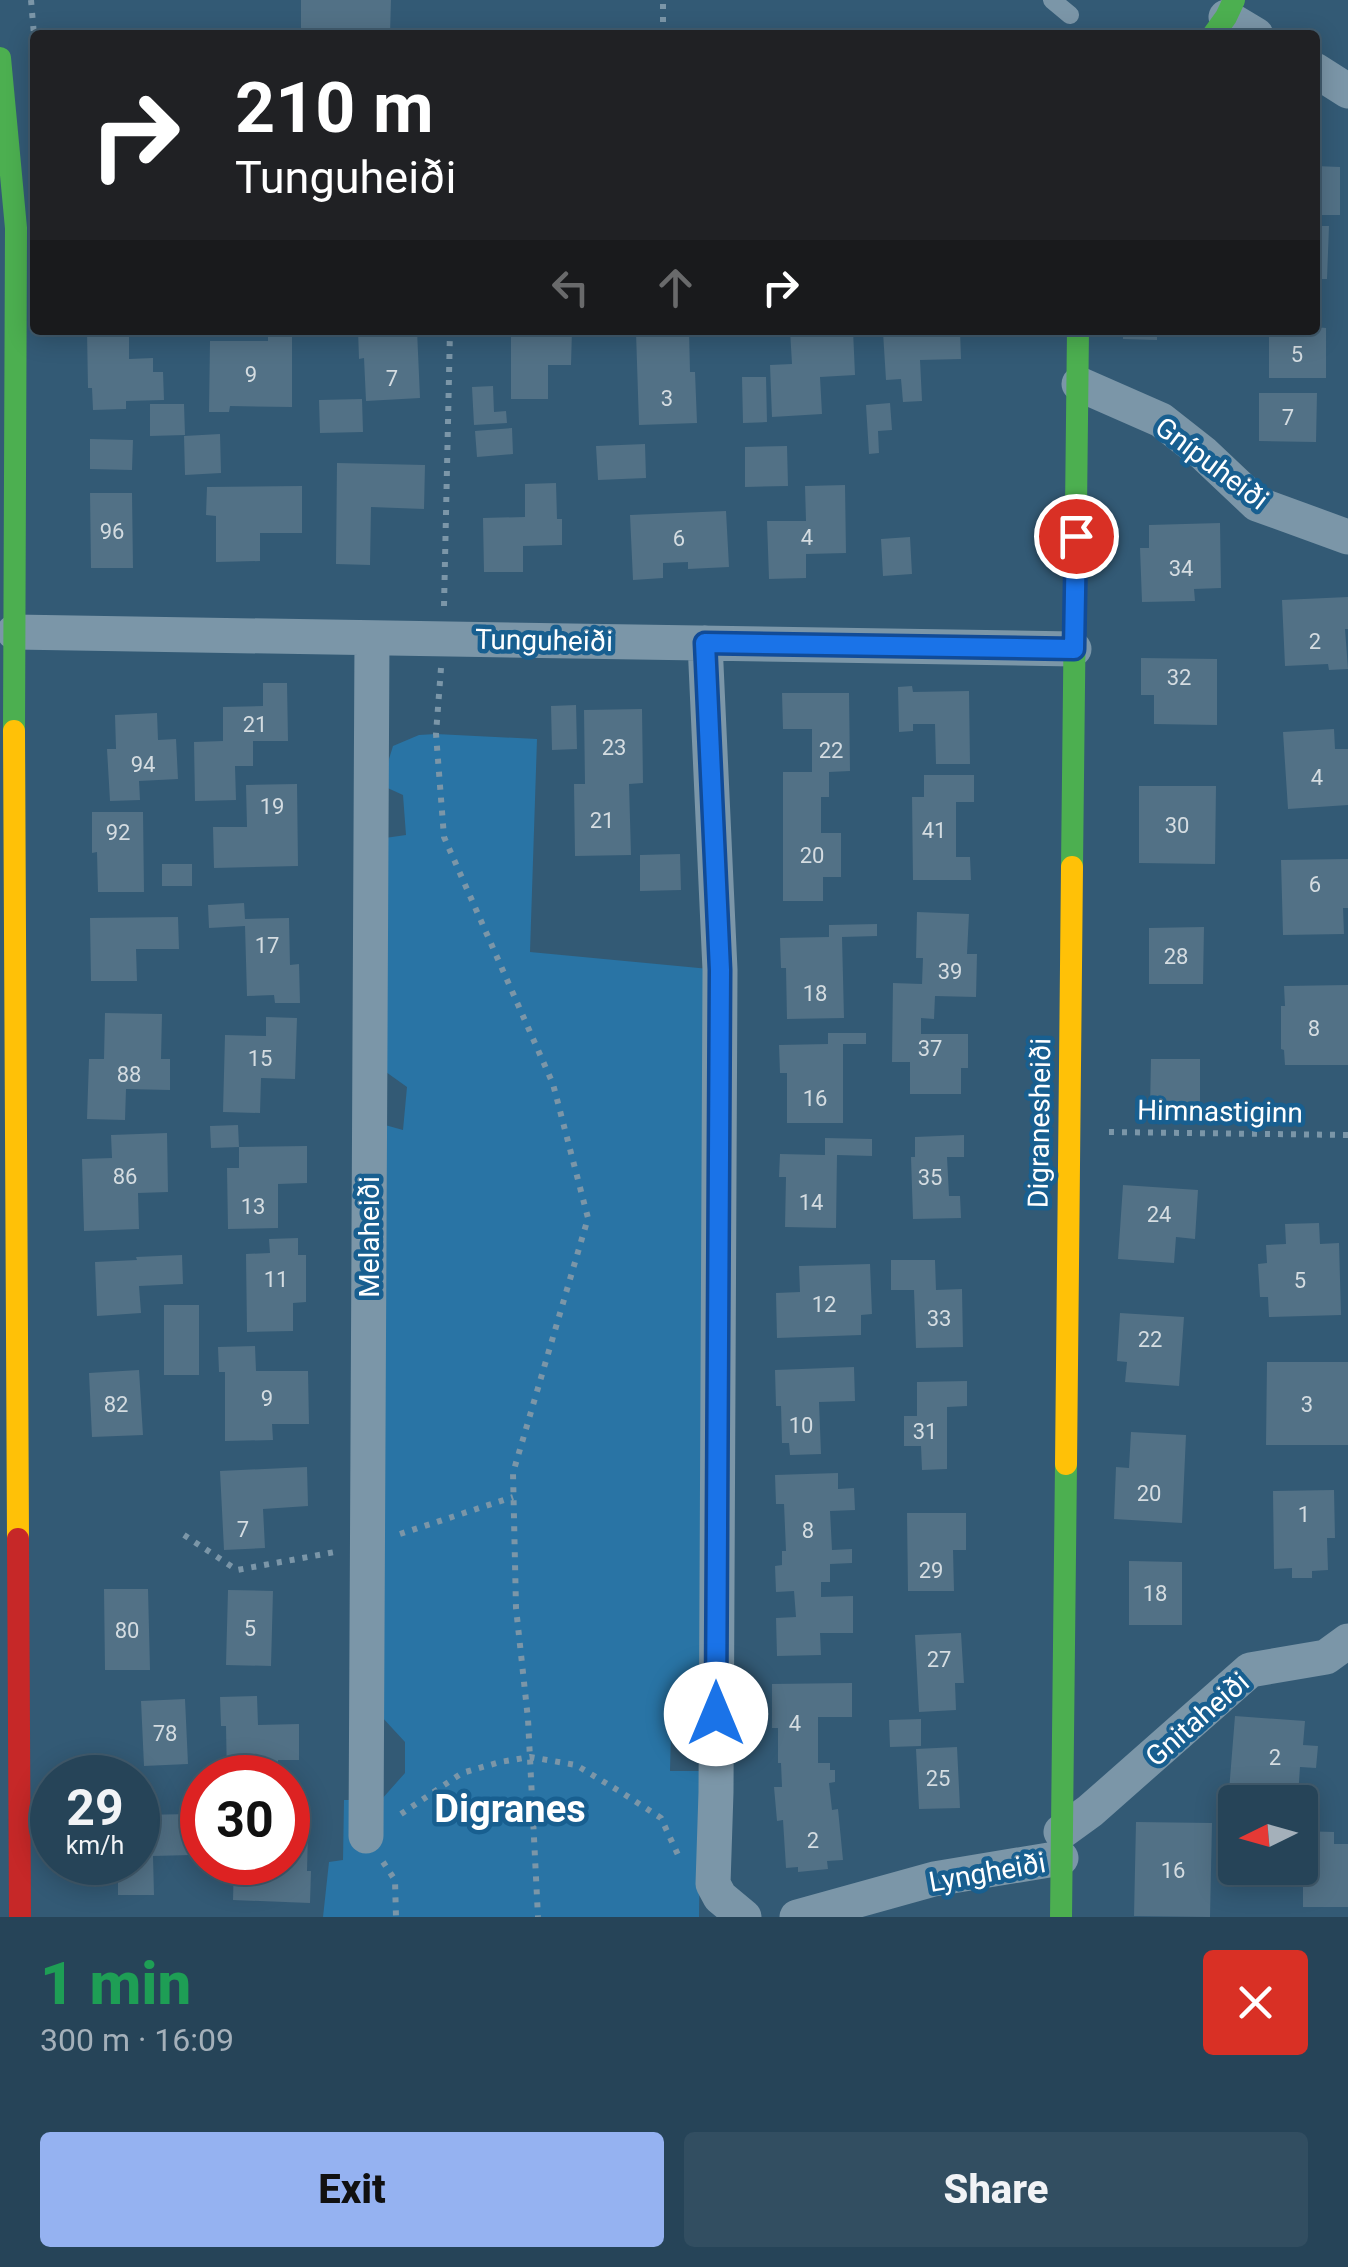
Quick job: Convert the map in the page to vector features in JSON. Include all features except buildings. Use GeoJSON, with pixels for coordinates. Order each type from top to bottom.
{"type":"FeatureCollection","features":[{"type":"Feature","properties":{"kind":"street"},"geometry":{"type":"LineString","coordinates":[[0,58],[17,228],[14,632],[20,1917]]}},
{"type":"Feature","properties":{"kind":"street"},"geometry":{"type":"LineString","coordinates":[[1320,73],[1348,91]]}},
{"type":"Feature","properties":{"kind":"street","name":"Digranesheiði"},"geometry":{"type":"LineString","coordinates":[[1061,1917],[1078,335]]}},
{"type":"Feature","properties":{"kind":"street","name":"Gnípuheiði"},"geometry":{"type":"LineString","coordinates":[[1079,384],[1161,420],[1257,504],[1348,537]]}},
{"type":"Feature","properties":{"kind":"street","name":"Tunguheiði"},"geometry":{"type":"LineString","coordinates":[[14,632],[1074,649]]}},
{"type":"Feature","properties":{"kind":"street","name":"Melaheiði"},"geometry":{"type":"LineString","coordinates":[[366,1836],[372,638]]}},
{"type":"Feature","properties":{"kind":"street"},"geometry":{"type":"LineString","coordinates":[[705,643],[720,970],[713,1884],[720,1897],[744,1917]]}},
{"type":"Feature","properties":{"kind":"street","name":"Gnitaheiði"},"geometry":{"type":"LineString","coordinates":[[1061,1845],[1090,1811],[1250,1670],[1326,1658],[1348,1641]]}},
{"type":"Feature","properties":{"kind":"street","name":"Lyngheiði"},"geometry":{"type":"LineString","coordinates":[[797,1917],[1061,1845]]}},
{"type":"Feature","properties":{"kind":"lane"},"geometry":{"type":"LineString","coordinates":[[1052,0],[1070,15]]}},
{"type":"Feature","properties":{"kind":"path"},"geometry":{"type":"LineString","coordinates":[[30,0],[34,30]]}},
{"type":"Feature","properties":{"kind":"path"},"geometry":{"type":"LineString","coordinates":[[663,30],[664,0]]}},
{"type":"Feature","properties":{"kind":"path"},"geometry":{"type":"LineString","coordinates":[[450,335],[443,639],[436,734],[444,836],[554,1084],[588,1218],[513,1473],[516,1608],[528,1719],[538,1917]]}},
{"type":"Feature","properties":{"kind":"path","name":"Himnastiginn"},"geometry":{"type":"LineString","coordinates":[[1092,1132],[1348,1134]]}},
{"type":"Feature","properties":{"kind":"path"},"geometry":{"type":"LineString","coordinates":[[366,1836],[395,1880],[396,1917]]}},
{"type":"Feature","properties":{"kind":"shaded area"},"geometry":{"type":"Polygon","coordinates":[[[419,735],[537,739],[530,952],[720,970],[699,1692],[672,1693],[670,1771],[701,1771],[699,1917],[323,1917],[329,1862],[343,1860],[344,1800],[381,1800],[405,1773],[405,1742],[381,1716],[385,1125],[403,1130],[407,1087],[386,1072],[385,838],[406,835],[403,795],[381,785],[393,746],[419,735]]]}},
{"type":"Feature","properties":{"kind":"traffic: fast"},"geometry":{"type":"LineString","coordinates":[[1217,30],[1234,0]]}},
{"type":"Feature","properties":{"kind":"traffic: fast"},"geometry":{"type":"LineString","coordinates":[[0,58],[16,228],[14,731]]}},
{"type":"Feature","properties":{"kind":"traffic: fast"},"geometry":{"type":"LineString","coordinates":[[1072,867],[1078,335]]}},
{"type":"Feature","properties":{"kind":"traffic: fast"},"geometry":{"type":"LineString","coordinates":[[1061,1917],[1066,1464]]}},
{"type":"Feature","properties":{"kind":"traffic: slow"},"geometry":{"type":"LineString","coordinates":[[14,731],[18,1539]]}},
{"type":"Feature","properties":{"kind":"traffic: slow"},"geometry":{"type":"LineString","coordinates":[[1066,1464],[1072,867]]}},
{"type":"Feature","properties":{"kind":"traffic: jam"},"geometry":{"type":"LineString","coordinates":[[18,1539],[20,1917]]}},
{"type":"Feature","properties":{"kind":"district","name":"Digranes"},"geometry":{"type":"Point","coordinates":[510,1809]}},
{"type":"Feature","properties":{"kind":"route"},"geometry":{"type":"LineString","coordinates":[[716,1714],[720,970],[705,643],[1074,649],[1076,536]]}}]}
